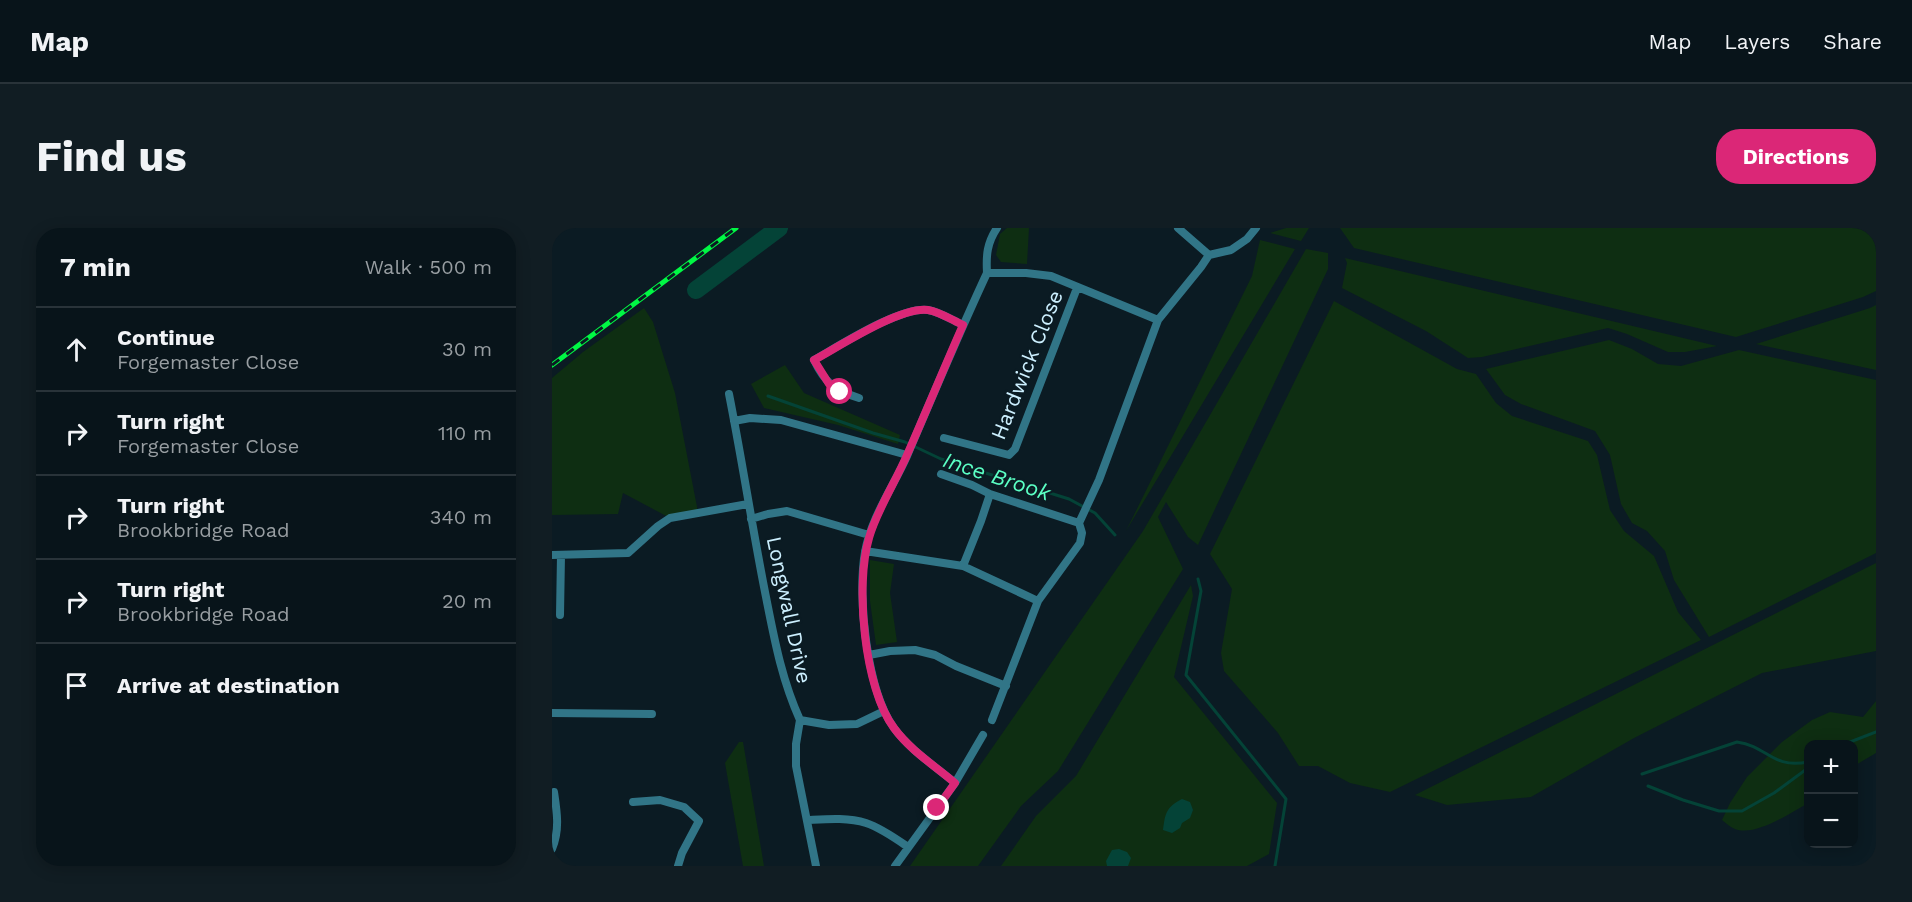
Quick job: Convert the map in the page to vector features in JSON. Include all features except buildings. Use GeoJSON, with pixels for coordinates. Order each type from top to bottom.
{"type":"FeatureCollection","features":[{"type":"Feature","properties":{"kind":"street"},"geometry":{"type":"LineString","coordinates":[[955,783],[908,744],[894,728],[884,711],[875,687],[869,655],[862,601],[862,576],[869,535],[908,453],[987,273],[986,256],[989,241],[997,228]]}},
{"type":"Feature","properties":{"kind":"street"},"geometry":{"type":"LineString","coordinates":[[1179,228],[1209,255]]}},
{"type":"Feature","properties":{"kind":"street"},"geometry":{"type":"LineString","coordinates":[[992,720],[1038,601],[1080,543],[1082,533],[1080,521],[1099,480],[1158,320],[1209,255],[1231,250],[1256,228]]}},
{"type":"Feature","properties":{"kind":"street"},"geometry":{"type":"LineString","coordinates":[[987,273],[1026,273],[1051,276],[1158,320]]}},
{"type":"Feature","properties":{"kind":"street","name":"Hardwick Close"},"geometry":{"type":"LineString","coordinates":[[944,438],[1009,455],[1015,449],[1077,288]]}},
{"type":"Feature","properties":{"kind":"street"},"geometry":{"type":"LineString","coordinates":[[859,398],[840,392],[829,384],[814,360],[878,325],[912,311],[930,310],[963,325]]}},
{"type":"Feature","properties":{"kind":"street","name":"Longwall Drive"},"geometry":{"type":"LineString","coordinates":[[729,394],[780,667],[800,720]]}},
{"type":"Feature","properties":{"kind":"street"},"geometry":{"type":"LineString","coordinates":[[734,421],[750,418],[782,420],[908,453]]}},
{"type":"Feature","properties":{"kind":"street"},"geometry":{"type":"LineString","coordinates":[[941,474],[990,494],[1080,521]]}},
{"type":"Feature","properties":{"kind":"street"},"geometry":{"type":"LineString","coordinates":[[963,566],[990,494]]}},
{"type":"Feature","properties":{"kind":"street"},"geometry":{"type":"LineString","coordinates":[[560,615],[557,555],[628,553],[670,518],[748,504]]}},
{"type":"Feature","properties":{"kind":"street"},"geometry":{"type":"LineString","coordinates":[[751,519],[787,511],[869,535]]}},
{"type":"Feature","properties":{"kind":"street"},"geometry":{"type":"LineString","coordinates":[[865,551],[963,566],[1038,601]]}},
{"type":"Feature","properties":{"kind":"street"},"geometry":{"type":"LineString","coordinates":[[869,655],[915,650],[935,655],[1006,686]]}},
{"type":"Feature","properties":{"kind":"street"},"geometry":{"type":"LineString","coordinates":[[816,866],[796,766],[796,744],[800,720],[829,725],[857,724],[884,711]]}},
{"type":"Feature","properties":{"kind":"street"},"geometry":{"type":"LineString","coordinates":[[552,713],[651,714]]}},
{"type":"Feature","properties":{"kind":"street"},"geometry":{"type":"LineString","coordinates":[[895,866],[955,783],[983,735]]}},
{"type":"Feature","properties":{"kind":"street"},"geometry":{"type":"LineString","coordinates":[[552,849],[557,838],[558,816],[554,792]]}},
{"type":"Feature","properties":{"kind":"street"},"geometry":{"type":"LineString","coordinates":[[633,802],[660,800],[668,802],[684,807],[699,821],[682,853],[678,866]]}},
{"type":"Feature","properties":{"kind":"street"},"geometry":{"type":"LineString","coordinates":[[808,820],[834,819],[864,822],[884,831],[908,847]]}},
{"type":"Feature","properties":{"kind":"shaded area"},"geometry":{"type":"Polygon","coordinates":[[[1007,228],[1029,228],[1027,264],[1001,262],[996,255],[1000,234],[1007,228]]]}},
{"type":"Feature","properties":{"kind":"shaded area"},"geometry":{"type":"Polygon","coordinates":[[[1286,228],[1309,228],[1301,241],[1270,233],[1286,228]]]}},
{"type":"Feature","properties":{"kind":"shaded area"},"geometry":{"type":"Polygon","coordinates":[[[1340,228],[1876,228],[1876,291],[1736,337],[1354,248],[1340,228]]]}},
{"type":"Feature","properties":{"kind":"shaded area"},"geometry":{"type":"Polygon","coordinates":[[[1260,240],[1295,249],[1126,531],[1252,276],[1260,240]]]}},
{"type":"Feature","properties":{"kind":"shaded area"},"geometry":{"type":"Polygon","coordinates":[[[1306,249],[1328,253],[1328,269],[1198,545],[1188,537],[1166,502],[1158,517],[1183,569],[1058,771],[1021,806],[978,866],[910,866],[1143,531],[1306,249]]]}},
{"type":"Feature","properties":{"kind":"shaded area"},"geometry":{"type":"Polygon","coordinates":[[[1345,258],[1717,346],[1685,352],[1668,352],[1608,328],[1482,357],[1468,358],[1426,331],[1342,288],[1347,263],[1345,258]]]}},
{"type":"Feature","properties":{"kind":"shaded area"},"geometry":{"type":"Polygon","coordinates":[[[1334,301],[1457,369],[1476,374],[1496,403],[1512,416],[1588,441],[1597,455],[1610,510],[1624,531],[1654,556],[1678,612],[1701,640],[1390,792],[1350,783],[1318,766],[1299,766],[1278,733],[1224,671],[1221,653],[1232,589],[1210,554],[1334,301]]]}},
{"type":"Feature","properties":{"kind":"shaded area"},"geometry":{"type":"Polygon","coordinates":[[[1876,305],[1876,370],[1756,344],[1870,308],[1876,305]]]}},
{"type":"Feature","properties":{"kind":"shaded area"},"geometry":{"type":"Polygon","coordinates":[[[644,308],[653,322],[675,393],[698,512],[670,518],[623,493],[618,514],[552,515],[552,378],[583,352],[644,308]]]}},
{"type":"Feature","properties":{"kind":"shaded area"},"geometry":{"type":"Polygon","coordinates":[[[1609,340],[1632,349],[1658,364],[1681,366],[1739,350],[1876,380],[1876,553],[1709,637],[1674,580],[1665,551],[1647,531],[1632,523],[1621,504],[1610,455],[1595,431],[1521,404],[1505,395],[1486,369],[1609,340]]]}},
{"type":"Feature","properties":{"kind":"shaded area"},"geometry":{"type":"Polygon","coordinates":[[[785,365],[804,393],[900,435],[898,444],[838,425],[764,408],[751,384],[785,365]]]}},
{"type":"Feature","properties":{"kind":"shaded area"},"geometry":{"type":"Polygon","coordinates":[[[870,560],[894,564],[890,593],[897,642],[876,645],[870,601],[870,560]]]}},
{"type":"Feature","properties":{"kind":"shaded area"},"geometry":{"type":"Polygon","coordinates":[[[1876,563],[1876,651],[1762,673],[1634,738],[1531,797],[1447,805],[1415,795],[1876,563]]]}},
{"type":"Feature","properties":{"kind":"shaded area"},"geometry":{"type":"Polygon","coordinates":[[[1191,585],[1193,596],[1174,677],[1277,803],[1269,854],[1247,866],[1001,866],[1036,816],[1076,776],[1191,585]]]}},
{"type":"Feature","properties":{"kind":"shaded area"},"geometry":{"type":"Polygon","coordinates":[[[1876,701],[1876,753],[1858,764],[1858,740],[1804,740],[1804,806],[1772,823],[1752,830],[1735,829],[1722,820],[1747,777],[1782,742],[1812,720],[1830,712],[1863,717],[1876,701]]]}},
{"type":"Feature","properties":{"kind":"shaded area"},"geometry":{"type":"Polygon","coordinates":[[[739,742],[743,742],[764,866],[743,866],[725,763],[739,742]]]}},
{"type":"Feature","properties":{"kind":"shaded area"},"geometry":{"type":"Polygon","coordinates":[[[1182,799],[1190,802],[1193,810],[1190,818],[1172,833],[1163,830],[1167,811],[1182,799]]]}},
{"type":"Feature","properties":{"kind":"shaded area"},"geometry":{"type":"Polygon","coordinates":[[[1119,849],[1127,852],[1131,858],[1128,866],[1107,866],[1106,861],[1112,850],[1119,849]]]}},
{"type":"Feature","properties":{"kind":"waterway"},"geometry":{"type":"LineString","coordinates":[[696,290],[779,228]]}},
{"type":"Feature","properties":{"kind":"waterway","name":"Ince Brook"},"geometry":{"type":"LineString","coordinates":[[768,396],[905,442],[941,459],[1069,499],[1095,513],[1115,535]]}},
{"type":"Feature","properties":{"kind":"waterway","name":"Ince Brook"},"geometry":{"type":"LineString","coordinates":[[1198,579],[1201,591],[1186,675],[1286,799],[1275,866]]}},
{"type":"Feature","properties":{"kind":"waterway"},"geometry":{"type":"LineString","coordinates":[[1855,740],[1876,732]]}},
{"type":"Feature","properties":{"kind":"waterway"},"geometry":{"type":"LineString","coordinates":[[1642,774],[1737,742],[1756,748],[1777,760],[1804,762]]}},
{"type":"Feature","properties":{"kind":"waterway"},"geometry":{"type":"LineString","coordinates":[[1648,786],[1719,811],[1742,811],[1774,793],[1804,771]]}},
{"type":"Feature","properties":{"kind":"railway"},"geometry":{"type":"LineString","coordinates":[[552,365],[736,228]]}},
{"type":"Feature","properties":{"kind":"route"},"geometry":{"type":"LineString","coordinates":[[840,392],[829,384],[818,370],[814,360],[878,325],[912,311],[930,310],[963,325],[907,455],[869,535],[862,576],[862,601],[869,655],[875,687],[884,711],[894,728],[908,744],[955,783],[937,808]]}}]}
